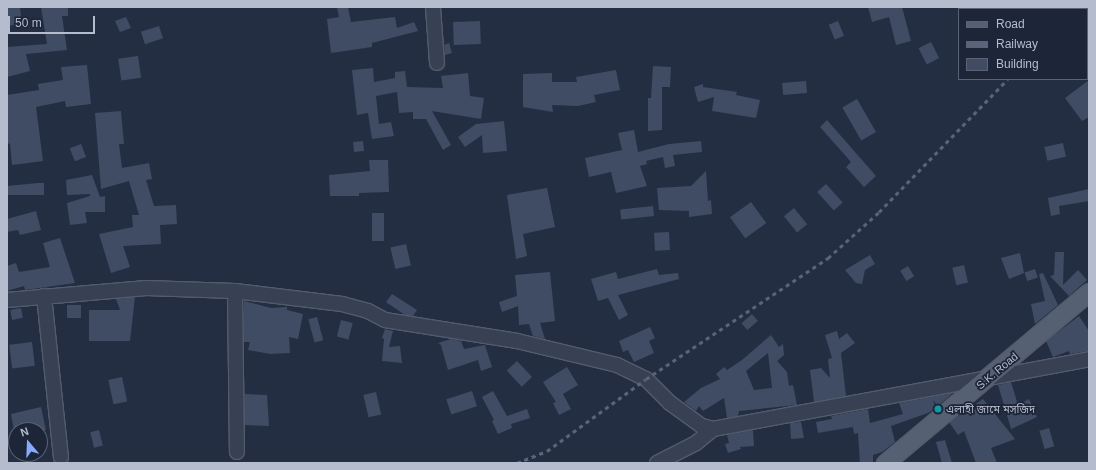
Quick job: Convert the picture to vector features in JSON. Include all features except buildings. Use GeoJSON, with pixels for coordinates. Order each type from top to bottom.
{"type":"FeatureCollection","features":[{"type":"Feature","properties":{"kind":"main road","name":"S.K. Road"},"geometry":{"type":"LineString","coordinates":[[885,463],[993,375],[1089,292]]}},
{"type":"Feature","properties":{"kind":"street"},"geometry":{"type":"LineString","coordinates":[[432,7],[437,64]]}},
{"type":"Feature","properties":{"kind":"street"},"geometry":{"type":"LineString","coordinates":[[7,300],[146,288],[235,291],[342,304],[368,311],[385,320],[517,341],[617,365],[646,380],[670,403],[702,426],[713,429],[913,393],[993,375],[1089,359]]}},
{"type":"Feature","properties":{"kind":"street"},"geometry":{"type":"LineString","coordinates":[[235,291],[237,452]]}},
{"type":"Feature","properties":{"kind":"street"},"geometry":{"type":"LineString","coordinates":[[44,296],[61,457]]}},
{"type":"Feature","properties":{"kind":"street"},"geometry":{"type":"LineString","coordinates":[[657,463],[696,443],[713,429]]}},
{"type":"Feature","properties":{"kind":"railway"},"geometry":{"type":"LineString","coordinates":[[517,463],[547,451],[646,379],[828,258],[879,212],[1007,80]]}},
{"type":"Feature","properties":{"kind":"place","name":"এলাহী জামে মসজিদ"},"geometry":{"type":"Point","coordinates":[938,409]}}]}
